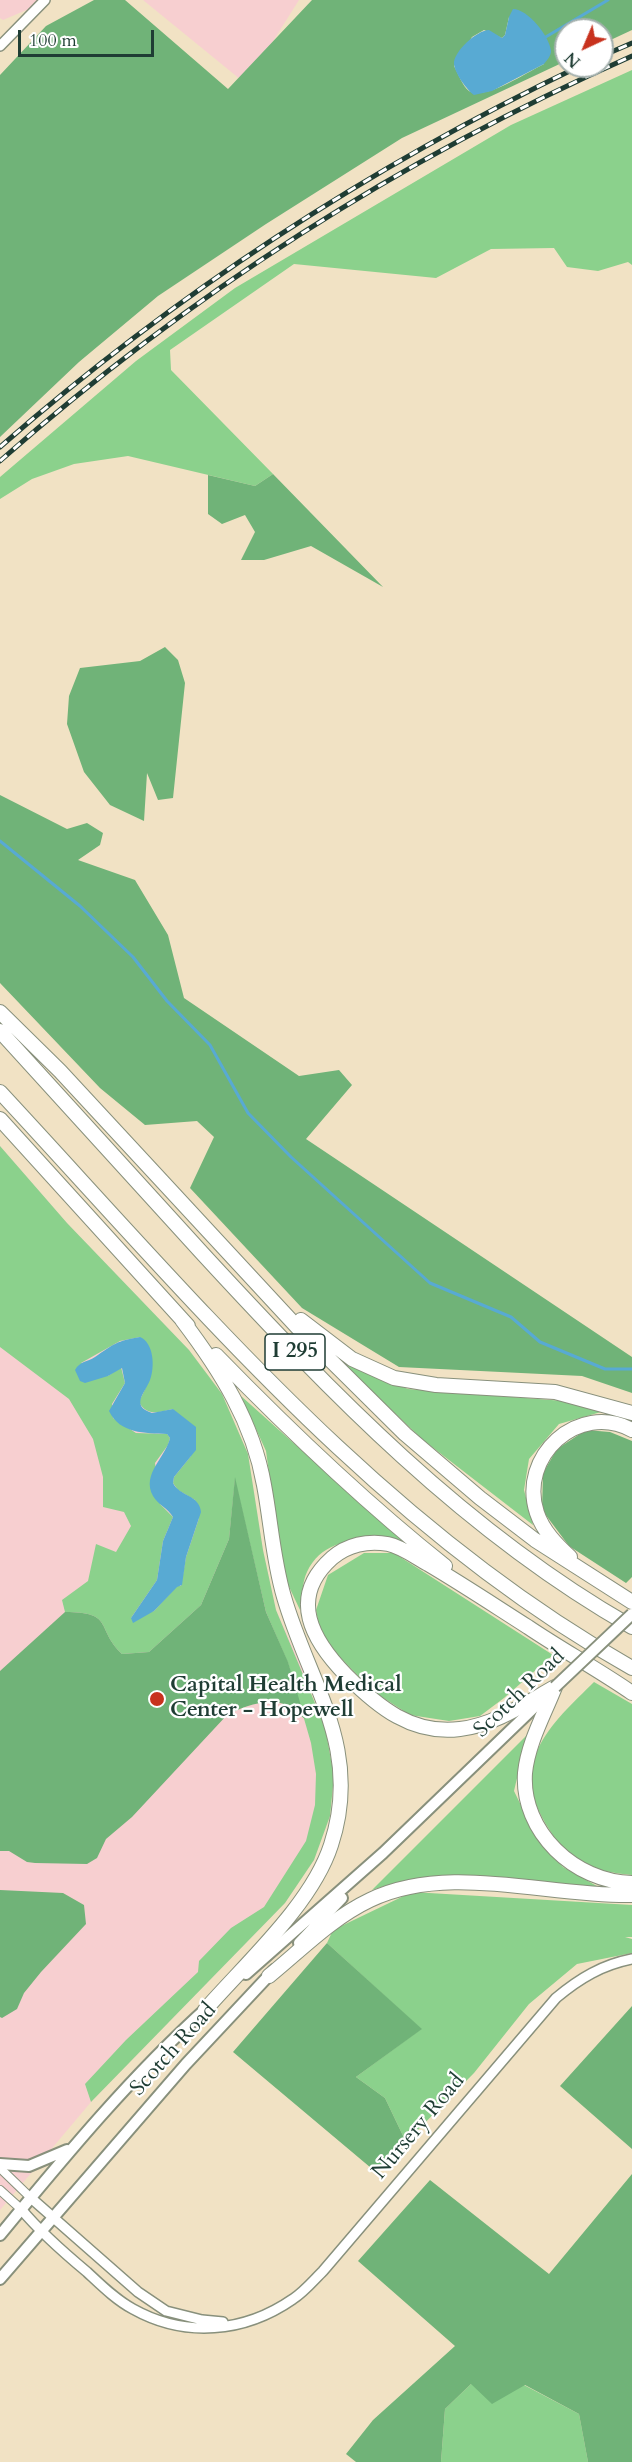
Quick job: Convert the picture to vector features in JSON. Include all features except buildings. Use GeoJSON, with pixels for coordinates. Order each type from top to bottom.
{"type":"FeatureCollection","features":[{"type":"Feature","properties":{"kind":"highway"},"geometry":{"type":"LineString","coordinates":[[0,1012],[60,1071],[351,1383],[428,1455],[535,1540],[632,1602]]}},
{"type":"Feature","properties":{"kind":"highway","name":"I 295"},"geometry":{"type":"LineString","coordinates":[[0,1031],[274,1331],[369,1426],[460,1507],[559,1580],[632,1627]]}},
{"type":"Feature","properties":{"kind":"highway","name":"I 295"},"geometry":{"type":"LineString","coordinates":[[0,1092],[263,1376],[356,1466],[406,1510],[481,1568],[632,1668]]}},
{"type":"Feature","properties":{"kind":"highway"},"geometry":{"type":"LineString","coordinates":[[0,1119],[182,1320],[279,1419],[357,1493],[503,1611]]}},
{"type":"Feature","properties":{"kind":"highway"},"geometry":{"type":"LineString","coordinates":[[205,1226],[310,1328],[334,1348],[372,1370],[394,1378],[425,1384],[555,1392],[632,1413]]}},
{"type":"Feature","properties":{"kind":"highway"},"geometry":{"type":"LineString","coordinates":[[182,1320],[223,1376],[254,1445],[264,1484],[284,1599],[332,1722],[341,1767],[337,1820],[319,1873],[298,1904],[205,2010]]}},
{"type":"Feature","properties":{"kind":"highway"},"geometry":{"type":"LineString","coordinates":[[612,1589],[570,1557],[548,1532],[537,1511],[534,1483],[546,1452],[569,1430],[599,1422],[616,1424],[632,1430]]}},
{"type":"Feature","properties":{"kind":"highway"},"geometry":{"type":"LineString","coordinates":[[555,1687],[476,1726],[442,1730],[410,1724],[378,1705],[324,1652],[314,1634],[309,1607],[314,1582],[329,1560],[353,1546],[376,1543],[403,1550],[629,1690]]}},
{"type":"Feature","properties":{"kind":"highway"},"geometry":{"type":"LineString","coordinates":[[555,1687],[527,1759],[525,1786],[531,1810],[546,1839],[571,1864],[599,1878],[632,1883]]}},
{"type":"Feature","properties":{"kind":"highway"},"geometry":{"type":"LineString","coordinates":[[269,1976],[335,1921],[356,1907],[405,1887],[464,1883],[632,1895]]}},
{"type":"Feature","properties":{"kind":"main road","name":"Scotch Road"},"geometry":{"type":"LineString","coordinates":[[0,2235],[75,2145],[131,2083],[205,2010],[383,1853],[632,1614]]}},
{"type":"Feature","properties":{"kind":"main road","name":"Scotch Road"},"geometry":{"type":"LineString","coordinates":[[0,2279],[39,2231],[186,2064],[383,1853]]}},
{"type":"Feature","properties":{"kind":"main road"},"geometry":{"type":"LineString","coordinates":[[0,2164],[29,2166],[58,2156],[75,2145]]}},
{"type":"Feature","properties":{"kind":"street"},"geometry":{"type":"LineString","coordinates":[[0,46],[4,34],[45,0]]}},
{"type":"Feature","properties":{"kind":"street","name":"Nursery Road"},"geometry":{"type":"LineString","coordinates":[[21,2209],[39,2231],[132,2308],[161,2321],[199,2330],[238,2324],[268,2313],[294,2299],[323,2271],[556,1998],[577,1980],[601,1967],[632,1959]]}},
{"type":"Feature","properties":{"kind":"street"},"geometry":{"type":"LineString","coordinates":[[0,2168],[31,2198]]}},
{"type":"Feature","properties":{"kind":"street"},"geometry":{"type":"LineString","coordinates":[[0,2190],[21,2209]]}},
{"type":"Feature","properties":{"kind":"street","name":"Nursery Road"},"geometry":{"type":"LineString","coordinates":[[31,2198],[138,2292],[166,2311],[202,2320],[238,2324]]}},
{"type":"Feature","properties":{"kind":"shaded area"},"geometry":{"type":"Polygon","coordinates":[[[0,0],[50,0],[3,20],[0,18],[0,0]]]}},
{"type":"Feature","properties":{"kind":"shaded area"},"geometry":{"type":"Polygon","coordinates":[[[143,0],[299,0],[246,84],[143,0]]]}},
{"type":"Feature","properties":{"kind":"shaded area","name":"Capital Health Medical Center - Hopewell"},"geometry":{"type":"Polygon","coordinates":[[[0,1146],[67,1223],[189,1350],[222,1394],[248,1454],[263,1550],[276,1610],[303,1670],[330,1816],[314,1860],[285,1903],[91,2102],[0,2210],[0,1146]]]}},
{"type":"Feature","properties":{"kind":"green space"},"geometry":{"type":"Polygon","coordinates":[[[94,0],[125,0],[228,89],[312,0],[632,0],[632,30],[614,38],[614,18],[554,18],[554,67],[402,138],[158,296],[79,362],[0,437],[0,75],[46,26],[94,0]],[[509,17],[505,35],[502,38],[484,30],[472,37],[454,66],[467,89],[476,93],[495,89],[544,64],[509,17]]]}},
{"type":"Feature","properties":{"kind":"green space"},"geometry":{"type":"Polygon","coordinates":[[[632,70],[632,265],[628,262],[598,271],[567,267],[554,248],[491,249],[436,278],[294,264],[170,350],[171,370],[273,474],[255,486],[128,456],[74,464],[32,479],[0,499],[0,477],[136,361],[235,288],[511,125],[632,70]]]}},
{"type":"Feature","properties":{"kind":"green space"},"geometry":{"type":"Polygon","coordinates":[[[273,474],[383,587],[311,546],[264,560],[241,560],[255,532],[245,515],[222,524],[208,514],[208,475],[255,486],[273,474]]]}},
{"type":"Feature","properties":{"kind":"green space"},"geometry":{"type":"Polygon","coordinates":[[[165,647],[178,660],[185,683],[173,798],[158,800],[147,773],[144,821],[110,805],[84,772],[67,724],[69,696],[80,668],[140,661],[165,647]]]}},
{"type":"Feature","properties":{"kind":"green space"},"geometry":{"type":"Polygon","coordinates":[[[0,795],[67,829],[87,823],[103,833],[100,845],[78,860],[135,880],[168,935],[184,998],[299,1076],[339,1070],[352,1085],[306,1139],[632,1357],[632,1393],[582,1376],[399,1367],[302,1308],[190,1188],[214,1137],[197,1121],[145,1125],[100,1088],[0,983],[0,795]]]}},
{"type":"Feature","properties":{"kind":"green space"},"geometry":{"type":"Polygon","coordinates":[[[0,1146],[67,1223],[189,1350],[222,1394],[248,1454],[263,1550],[276,1610],[325,1727],[334,1776],[330,1816],[314,1860],[285,1903],[91,2102],[85,2084],[126,2040],[198,1972],[199,1961],[231,1928],[264,1907],[306,1841],[315,1805],[316,1774],[311,1743],[288,1663],[266,1612],[235,1480],[229,1539],[201,1605],[149,1652],[122,1654],[98,1618],[81,1613],[65,1612],[62,1600],[88,1581],[96,1544],[116,1552],[131,1526],[124,1512],[103,1507],[103,1477],[93,1439],[69,1399],[0,1347],[0,1146]],[[140,1337],[120,1341],[81,1363],[108,1376],[121,1367],[125,1383],[112,1404],[113,1418],[136,1433],[167,1434],[170,1438],[168,1445],[155,1463],[160,1504],[173,1517],[163,1541],[157,1580],[131,1618],[154,1611],[177,1586],[181,1586],[186,1557],[199,1518],[195,1500],[178,1490],[173,1483],[174,1477],[191,1456],[173,1409],[150,1412],[142,1407],[139,1402],[146,1387],[140,1337]]]}},
{"type":"Feature","properties":{"kind":"green space"},"geometry":{"type":"Polygon","coordinates":[[[342,1363],[408,1389],[564,1401],[601,1412],[559,1424],[529,1459],[524,1490],[533,1525],[423,1440],[342,1363]]]}},
{"type":"Feature","properties":{"kind":"green space"},"geometry":{"type":"Polygon","coordinates":[[[241,1396],[403,1541],[349,1541],[325,1551],[315,1560],[305,1576],[300,1610],[283,1574],[266,1451],[241,1396]]]}},
{"type":"Feature","properties":{"kind":"green space"},"geometry":{"type":"Polygon","coordinates":[[[586,1430],[610,1432],[632,1441],[632,1577],[626,1583],[569,1546],[542,1510],[543,1473],[557,1449],[586,1430]]]}},
{"type":"Feature","properties":{"kind":"green space"},"geometry":{"type":"Polygon","coordinates":[[[235,1477],[266,1612],[288,1662],[305,1719],[286,1705],[271,1702],[248,1706],[227,1715],[132,1817],[106,1839],[97,1858],[87,1864],[27,1862],[9,1851],[0,1851],[0,1671],[65,1612],[81,1613],[98,1618],[122,1654],[149,1652],[201,1605],[229,1539],[235,1477]]]}},
{"type":"Feature","properties":{"kind":"green space"},"geometry":{"type":"Polygon","coordinates":[[[364,1553],[394,1553],[553,1655],[480,1716],[449,1721],[410,1715],[374,1692],[321,1638],[316,1610],[328,1575],[364,1553]]]}},
{"type":"Feature","properties":{"kind":"green space"},"geometry":{"type":"Polygon","coordinates":[[[594,1682],[632,1704],[632,1875],[591,1867],[570,1855],[553,1835],[539,1811],[531,1786],[532,1766],[543,1739],[563,1713],[594,1682]]]}},
{"type":"Feature","properties":{"kind":"green space"},"geometry":{"type":"Polygon","coordinates":[[[527,1735],[514,1791],[535,1834],[563,1867],[604,1890],[458,1876],[400,1882],[372,1890],[527,1735]]]}},
{"type":"Feature","properties":{"kind":"green space"},"geometry":{"type":"Polygon","coordinates":[[[0,1890],[63,1893],[84,1905],[86,1924],[41,1972],[24,1993],[17,2009],[2,2018],[0,2017],[0,1890]]]}},
{"type":"Feature","properties":{"kind":"green space"},"geometry":{"type":"Polygon","coordinates":[[[412,1892],[632,1905],[632,1937],[625,1937],[632,1939],[632,1953],[577,1964],[529,2004],[474,2073],[406,2142],[385,2098],[356,2077],[421,2029],[327,1943],[333,1930],[412,1892]]]}},
{"type":"Feature","properties":{"kind":"green space"},"geometry":{"type":"Polygon","coordinates":[[[327,1943],[422,2029],[356,2077],[385,2098],[406,2142],[377,2173],[233,2052],[327,1943]]]}},
{"type":"Feature","properties":{"kind":"green space"},"geometry":{"type":"Polygon","coordinates":[[[632,2006],[632,2149],[560,2086],[632,2006]]]}},
{"type":"Feature","properties":{"kind":"green space"},"geometry":{"type":"Polygon","coordinates":[[[632,2174],[632,2462],[588,2462],[579,2414],[525,2385],[492,2404],[471,2384],[445,2409],[441,2462],[356,2462],[346,2454],[373,2420],[455,2346],[358,2261],[430,2180],[549,2274],[632,2174]]]}},
{"type":"Feature","properties":{"kind":"green space"},"geometry":{"type":"Polygon","coordinates":[[[471,2384],[524,2385],[579,2414],[588,2462],[441,2462],[445,2409],[471,2384]]]}},
{"type":"Feature","properties":{"kind":"water"},"geometry":{"type":"Polygon","coordinates":[[[513,9],[525,14],[537,25],[550,45],[550,56],[544,64],[492,91],[474,95],[465,86],[455,68],[457,54],[467,42],[484,31],[489,30],[502,38],[513,9]]]}},
{"type":"Feature","properties":{"kind":"water"},"geometry":{"type":"Polygon","coordinates":[[[140,1337],[148,1344],[153,1362],[150,1380],[140,1403],[142,1407],[152,1413],[173,1409],[196,1427],[196,1450],[174,1477],[173,1483],[180,1491],[197,1502],[201,1512],[186,1557],[182,1585],[177,1587],[154,1611],[133,1623],[131,1618],[157,1580],[163,1541],[173,1517],[155,1499],[150,1488],[152,1473],[170,1438],[167,1434],[134,1431],[114,1419],[109,1411],[125,1383],[122,1368],[108,1376],[85,1383],[80,1381],[75,1370],[81,1363],[116,1344],[140,1337]]]}},
{"type":"Feature","properties":{"kind":"waterway"},"geometry":{"type":"LineString","coordinates":[[544,38],[608,0]]}},
{"type":"Feature","properties":{"kind":"waterway"},"geometry":{"type":"LineString","coordinates":[[0,841],[80,906],[133,957],[167,1001],[210,1045],[248,1113],[291,1157],[430,1283],[511,1317],[540,1342],[605,1369],[632,1369]]}},
{"type":"Feature","properties":{"kind":"railway"},"geometry":{"type":"LineString","coordinates":[[614,51],[632,43]]}},
{"type":"Feature","properties":{"kind":"railway"},"geometry":{"type":"LineString","coordinates":[[0,461],[146,342],[222,286],[301,234],[463,139],[632,56]]}},
{"type":"Feature","properties":{"kind":"railway"},"geometry":{"type":"LineString","coordinates":[[0,447],[135,337],[205,285],[277,237],[350,190],[425,146],[556,78]]}},
{"type":"Feature","properties":{"kind":"place","name":"Capital Health Medical Center - Hopewell"},"geometry":{"type":"Point","coordinates":[157,1699]}}]}
